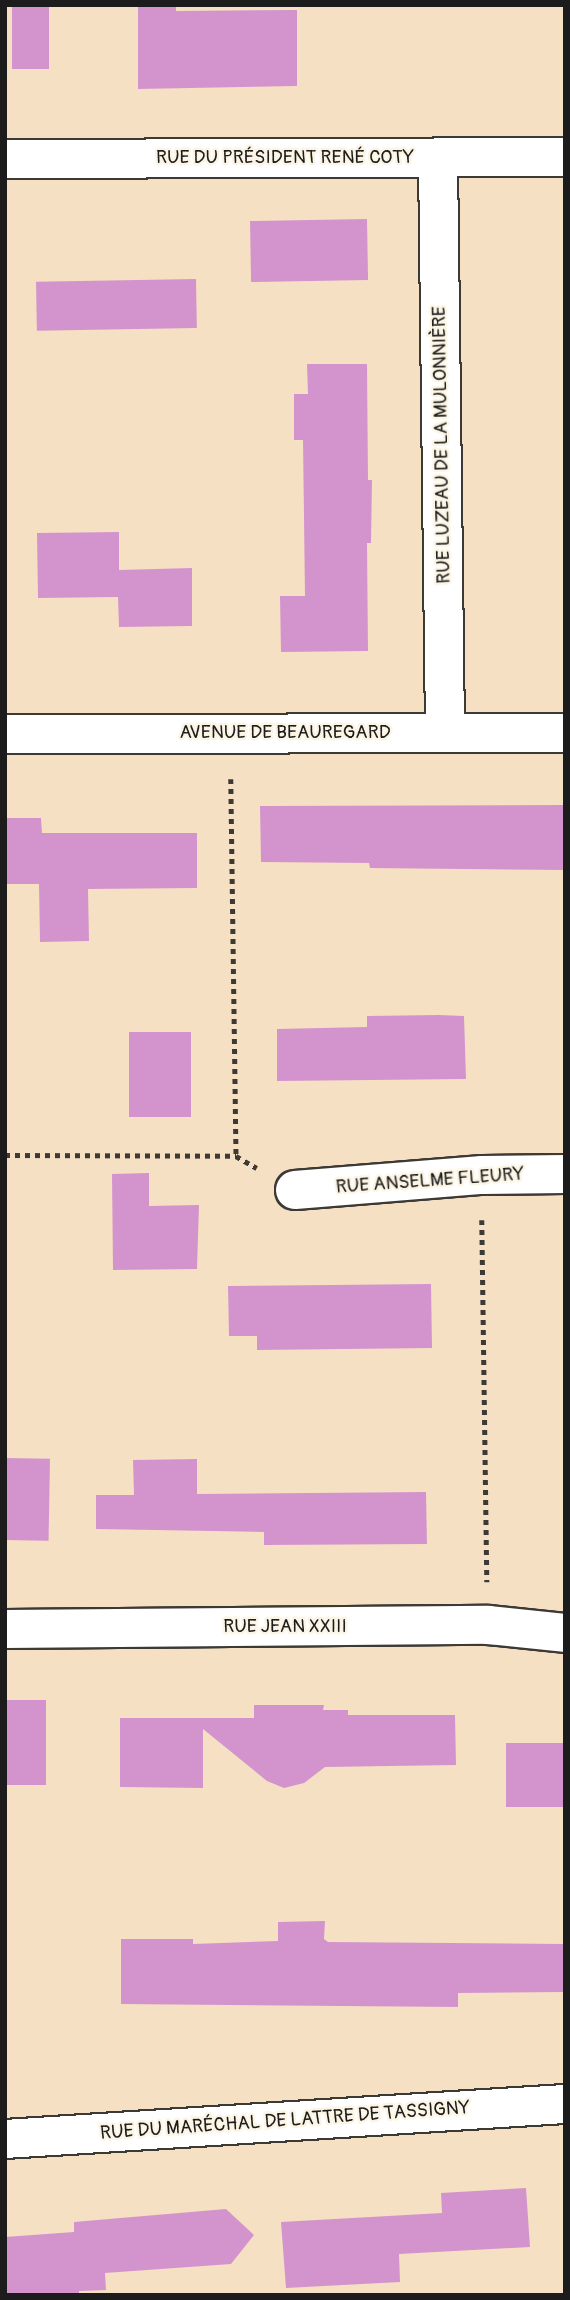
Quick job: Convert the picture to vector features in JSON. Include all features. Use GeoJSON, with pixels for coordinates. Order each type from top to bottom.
{"type":"FeatureCollection","features":[{"type":"Feature","properties":{"kind":"street","name":"RUE DU PRÉSIDENT RENÉ COTY"},"geometry":{"type":"LineString","coordinates":[[5,159],[565,157]]}},
{"type":"Feature","properties":{"kind":"street","name":"RUE LUZEAU DE LA MULONNIÈRE"},"geometry":{"type":"LineString","coordinates":[[438,158],[445,733]]}},
{"type":"Feature","properties":{"kind":"street","name":"AVENUE DE BEAUREGARD"},"geometry":{"type":"LineString","coordinates":[[5,734],[565,733]]}},
{"type":"Feature","properties":{"kind":"street","name":"RUE ANSELME FLEURY"},"geometry":{"type":"LineString","coordinates":[[295,1190],[482,1175],[565,1174]]}},
{"type":"Feature","properties":{"kind":"street","name":"RUE JEAN XXIII"},"geometry":{"type":"LineString","coordinates":[[5,1629],[488,1625],[565,1633]]}},
{"type":"Feature","properties":{"kind":"street","name":"RUE DU MARÉCHAL DE LATTRE DE TASSIGNY"},"geometry":{"type":"LineString","coordinates":[[5,2139],[565,2104]]}},
{"type":"Feature","properties":{"kind":"path"},"geometry":{"type":"LineString","coordinates":[[230,733],[236,1156]]}},
{"type":"Feature","properties":{"kind":"path"},"geometry":{"type":"LineString","coordinates":[[5,1155],[236,1156],[295,1190]]}},
{"type":"Feature","properties":{"kind":"path"},"geometry":{"type":"LineString","coordinates":[[482,1175],[488,1625]]}},
{"type":"Feature","properties":{"kind":"building"},"geometry":{"type":"Polygon","coordinates":[[[12,5],[49,5],[49,69],[12,69],[12,5]]]}},
{"type":"Feature","properties":{"kind":"building"},"geometry":{"type":"Polygon","coordinates":[[[138,5],[176,5],[176,11],[297,10],[297,86],[138,89],[138,5]]]}},
{"type":"Feature","properties":{"kind":"building"},"geometry":{"type":"Polygon","coordinates":[[[367,219],[368,280],[251,282],[250,221],[367,219]]]}},
{"type":"Feature","properties":{"kind":"building"},"geometry":{"type":"Polygon","coordinates":[[[196,279],[197,328],[37,331],[36,282],[196,279]]]}},
{"type":"Feature","properties":{"kind":"building"},"geometry":{"type":"Polygon","coordinates":[[[307,364],[367,364],[368,480],[372,480],[371,543],[367,543],[368,651],[281,652],[280,596],[305,596],[303,440],[294,440],[294,394],[308,394],[307,364]]]}},
{"type":"Feature","properties":{"kind":"building"},"geometry":{"type":"Polygon","coordinates":[[[119,532],[119,570],[192,568],[192,626],[119,627],[118,597],[38,598],[37,533],[119,532]]]}},
{"type":"Feature","properties":{"kind":"building"},"geometry":{"type":"Polygon","coordinates":[[[565,805],[565,870],[370,868],[369,863],[261,862],[260,806],[565,805]]]}},
{"type":"Feature","properties":{"kind":"building"},"geometry":{"type":"Polygon","coordinates":[[[5,818],[41,818],[42,833],[197,833],[197,888],[88,889],[89,941],[40,942],[39,884],[5,884],[5,818]]]}},
{"type":"Feature","properties":{"kind":"building"},"geometry":{"type":"Polygon","coordinates":[[[367,1016],[464,1016],[466,1079],[277,1081],[277,1029],[367,1027],[367,1016]]]}},
{"type":"Feature","properties":{"kind":"building"},"geometry":{"type":"Polygon","coordinates":[[[129,1032],[191,1032],[191,1117],[129,1117],[129,1032]]]}},
{"type":"Feature","properties":{"kind":"building"},"geometry":{"type":"Polygon","coordinates":[[[149,1173],[149,1206],[199,1205],[197,1269],[113,1270],[112,1174],[149,1173]]]}},
{"type":"Feature","properties":{"kind":"building"},"geometry":{"type":"Polygon","coordinates":[[[431,1284],[432,1348],[257,1350],[257,1336],[229,1336],[228,1286],[431,1284]]]}},
{"type":"Feature","properties":{"kind":"building"},"geometry":{"type":"Polygon","coordinates":[[[5,1458],[50,1459],[49,1541],[5,1540],[5,1458]]]}},
{"type":"Feature","properties":{"kind":"building"},"geometry":{"type":"Polygon","coordinates":[[[197,1459],[197,1494],[426,1492],[427,1544],[264,1545],[264,1532],[96,1529],[96,1495],[134,1495],[133,1460],[197,1459]]]}},
{"type":"Feature","properties":{"kind":"building"},"geometry":{"type":"Polygon","coordinates":[[[5,1700],[46,1700],[46,1785],[5,1785],[5,1700]]]}},
{"type":"Feature","properties":{"kind":"building"},"geometry":{"type":"Polygon","coordinates":[[[254,1705],[324,1705],[323,1710],[348,1710],[348,1715],[455,1715],[456,1765],[325,1767],[304,1783],[284,1788],[267,1781],[203,1729],[203,1788],[120,1787],[120,1718],[254,1718],[254,1705]]]}},
{"type":"Feature","properties":{"kind":"building"},"geometry":{"type":"Polygon","coordinates":[[[506,1743],[565,1743],[565,1807],[506,1807],[506,1743]]]}},
{"type":"Feature","properties":{"kind":"building"},"geometry":{"type":"Polygon","coordinates":[[[325,1921],[324,1939],[328,1942],[565,1944],[565,1992],[458,1993],[458,2007],[121,2004],[121,1939],[193,1939],[193,1944],[278,1941],[278,1922],[325,1921]]]}},
{"type":"Feature","properties":{"kind":"building"},"geometry":{"type":"Polygon","coordinates":[[[526,2188],[530,2247],[399,2254],[400,2282],[286,2288],[281,2222],[442,2213],[441,2193],[526,2188]]]}},
{"type":"Feature","properties":{"kind":"building"},"geometry":{"type":"Polygon","coordinates":[[[226,2209],[254,2235],[231,2264],[105,2273],[106,2290],[79,2291],[79,2295],[5,2295],[5,2237],[74,2232],[74,2222],[226,2209]]]}}]}
